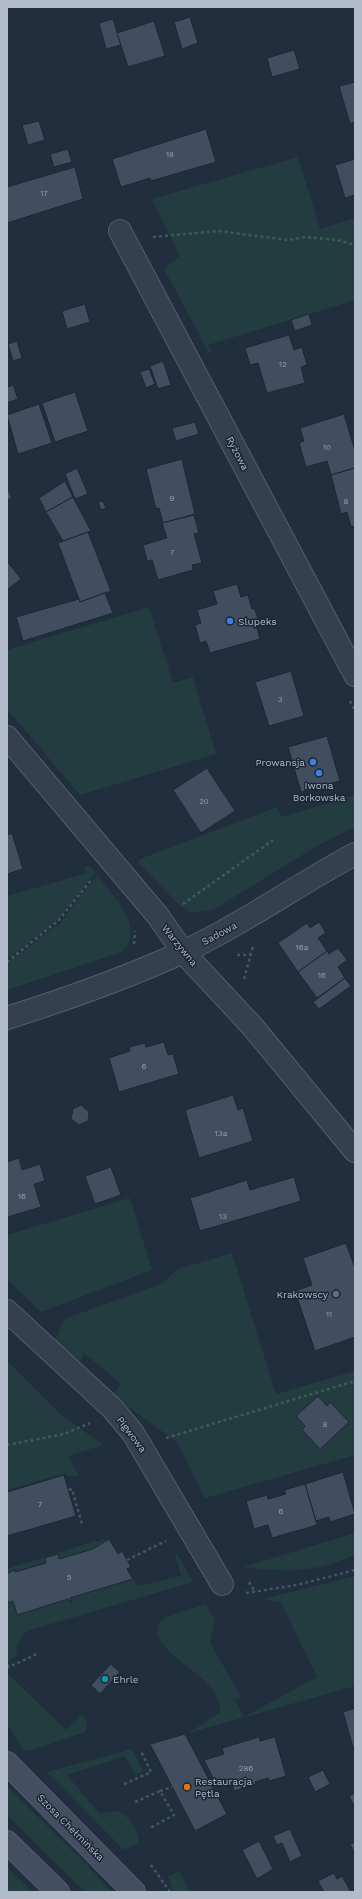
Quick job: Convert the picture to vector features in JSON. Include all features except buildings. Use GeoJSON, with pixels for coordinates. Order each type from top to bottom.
{"type":"FeatureCollection","features":[{"type":"Feature","properties":{"kind":"main road","name":"Szosa Chełmińska"},"geometry":{"type":"LineString","coordinates":[[7,1763],[134,1892]]}},
{"type":"Feature","properties":{"kind":"main road"},"geometry":{"type":"LineString","coordinates":[[7,1842],[58,1892]]}},
{"type":"Feature","properties":{"kind":"street","name":"Ryżowa"},"geometry":{"type":"LineString","coordinates":[[122,235],[355,675]]}},
{"type":"Feature","properties":{"kind":"street","name":"Warzywna"},"geometry":{"type":"LineString","coordinates":[[7,737],[158,916],[183,952],[252,1026],[355,1151]]}},
{"type":"Feature","properties":{"kind":"street","name":"Sadowa"},"geometry":{"type":"LineString","coordinates":[[7,1018],[72,997],[183,952],[241,921],[355,854]]}},
{"type":"Feature","properties":{"kind":"street","name":"Pigwowa"},"geometry":{"type":"LineString","coordinates":[[7,1311],[112,1408],[142,1445],[222,1584]]}},
{"type":"Feature","properties":{"kind":"path"},"geometry":{"type":"LineString","coordinates":[[122,235],[218,231],[288,240],[305,237],[337,240],[355,245]]}},
{"type":"Feature","properties":{"kind":"path"},"geometry":{"type":"LineString","coordinates":[[182,904],[273,840]]}},
{"type":"Feature","properties":{"kind":"path"},"geometry":{"type":"LineString","coordinates":[[7,962],[59,920],[95,875]]}},
{"type":"Feature","properties":{"kind":"path"},"geometry":{"type":"LineString","coordinates":[[243,984],[254,940]]}},
{"type":"Feature","properties":{"kind":"path"},"geometry":{"type":"LineString","coordinates":[[234,956],[250,955]]}},
{"type":"Feature","properties":{"kind":"path"},"geometry":{"type":"LineString","coordinates":[[142,1445],[355,1381]]}},
{"type":"Feature","properties":{"kind":"path"},"geometry":{"type":"LineString","coordinates":[[7,1445],[64,1434],[94,1422],[112,1408]]}},
{"type":"Feature","properties":{"kind":"path"},"geometry":{"type":"LineString","coordinates":[[69,1490],[72,1489],[82,1524]]}},
{"type":"Feature","properties":{"kind":"path"},"geometry":{"type":"LineString","coordinates":[[127,1560],[142,1552]]}},
{"type":"Feature","properties":{"kind":"path"},"geometry":{"type":"LineString","coordinates":[[241,1594],[297,1585],[355,1570]]}},
{"type":"Feature","properties":{"kind":"path"},"geometry":{"type":"LineString","coordinates":[[7,1665],[9,1667],[40,1653]]}},
{"type":"Feature","properties":{"kind":"path"},"geometry":{"type":"LineString","coordinates":[[124,1784],[151,1772],[141,1752]]}},
{"type":"Feature","properties":{"kind":"path"},"geometry":{"type":"LineString","coordinates":[[135,1802],[160,1790],[172,1787]]}},
{"type":"Feature","properties":{"kind":"path"},"geometry":{"type":"LineString","coordinates":[[150,1828],[174,1815],[160,1790]]}},
{"type":"Feature","properties":{"kind":"path"},"geometry":{"type":"LineString","coordinates":[[151,1865],[170,1892]]}},
{"type":"Feature","properties":{"kind":"green space"},"geometry":{"type":"Polygon","coordinates":[[[298,157],[320,229],[355,218],[355,300],[208,345],[211,352],[209,353],[164,269],[180,256],[152,199],[298,157]]]}},
{"type":"Feature","properties":{"kind":"green space"},"geometry":{"type":"Polygon","coordinates":[[[149,607],[173,683],[193,677],[216,754],[80,795],[7,709],[7,650],[149,607]]]}},
{"type":"Feature","properties":{"kind":"green space"},"geometry":{"type":"Polygon","coordinates":[[[355,795],[355,827],[317,846],[213,910],[190,913],[178,904],[138,862],[140,859],[277,807],[282,817],[355,795]]]}},
{"type":"Feature","properties":{"kind":"green space"},"geometry":{"type":"Polygon","coordinates":[[[90,865],[95,873],[58,920],[7,959],[7,896],[87,873],[83,868],[90,865]]]}},
{"type":"Feature","properties":{"kind":"green space"},"geometry":{"type":"Polygon","coordinates":[[[97,875],[121,906],[130,924],[131,933],[127,946],[122,952],[7,990],[7,964],[61,922],[97,875]]]}},
{"type":"Feature","properties":{"kind":"green space"},"geometry":{"type":"Polygon","coordinates":[[[130,1198],[152,1270],[41,1312],[7,1279],[7,1235],[130,1198]]]}},
{"type":"Feature","properties":{"kind":"green space"},"geometry":{"type":"Polygon","coordinates":[[[232,1253],[276,1394],[355,1371],[355,1455],[205,1498],[178,1443],[112,1395],[121,1384],[84,1353],[78,1367],[52,1348],[64,1319],[161,1284],[178,1269],[232,1253]]]}},
{"type":"Feature","properties":{"kind":"green space"},"geometry":{"type":"Polygon","coordinates":[[[7,1361],[60,1414],[103,1445],[68,1456],[79,1476],[67,1476],[66,1473],[7,1490],[7,1361]]]}},
{"type":"Feature","properties":{"kind":"green space"},"geometry":{"type":"Polygon","coordinates":[[[355,1533],[355,1554],[328,1565],[286,1571],[243,1567],[355,1533]]]}},
{"type":"Feature","properties":{"kind":"green space"},"geometry":{"type":"Polygon","coordinates":[[[108,1537],[109,1539],[93,1549],[59,1559],[58,1554],[46,1563],[15,1572],[13,1570],[7,1574],[7,1569],[95,1541],[100,1542],[101,1539],[105,1540],[108,1537]]]}},
{"type":"Feature","properties":{"kind":"green space"},"geometry":{"type":"Polygon","coordinates":[[[174,1549],[193,1582],[27,1631],[19,1641],[17,1653],[7,1663],[7,1604],[13,1601],[17,1614],[68,1599],[71,1602],[70,1598],[133,1579],[138,1586],[181,1576],[174,1549]]]}},
{"type":"Feature","properties":{"kind":"green space"},"geometry":{"type":"Polygon","coordinates":[[[355,1576],[355,1686],[189,1733],[220,1712],[218,1702],[214,1692],[208,1684],[175,1657],[164,1645],[157,1635],[158,1624],[166,1617],[206,1604],[215,1620],[210,1643],[242,1698],[235,1700],[244,1717],[317,1677],[281,1603],[263,1599],[355,1576]]]}},
{"type":"Feature","properties":{"kind":"green space"},"geometry":{"type":"Polygon","coordinates":[[[7,1673],[66,1730],[82,1715],[87,1723],[85,1732],[29,1751],[23,1750],[7,1724],[7,1673]]]}},
{"type":"Feature","properties":{"kind":"green space"},"geometry":{"type":"Polygon","coordinates":[[[132,1749],[143,1771],[136,1775],[125,1756],[67,1775],[99,1813],[118,1811],[126,1816],[132,1823],[137,1832],[139,1841],[136,1845],[124,1850],[47,1772],[132,1749]]]}},
{"type":"Feature","properties":{"kind":"green space"},"geometry":{"type":"Polygon","coordinates":[[[7,1786],[89,1867],[112,1892],[85,1892],[7,1815],[7,1786]]]}},
{"type":"Feature","properties":{"kind":"green space"},"geometry":{"type":"Polygon","coordinates":[[[7,1867],[32,1891],[33,1892],[7,1892],[7,1867]]]}},
{"type":"Feature","properties":{"kind":"green space"},"geometry":{"type":"Polygon","coordinates":[[[179,1871],[190,1892],[174,1892],[172,1890],[168,1876],[179,1871]]]}},
{"type":"Feature","properties":{"kind":"place","name":"Slupeks"},"geometry":{"type":"Point","coordinates":[230,621]}},
{"type":"Feature","properties":{"kind":"place","name":"Prowansja"},"geometry":{"type":"Point","coordinates":[313,762]}},
{"type":"Feature","properties":{"kind":"place","name":"Iwona Borkowska"},"geometry":{"type":"Point","coordinates":[319,773]}},
{"type":"Feature","properties":{"kind":"place","name":"Krakowscy"},"geometry":{"type":"Point","coordinates":[336,1294]}},
{"type":"Feature","properties":{"kind":"place","name":"Ehrle"},"geometry":{"type":"Point","coordinates":[105,1679]}},
{"type":"Feature","properties":{"kind":"place","name":"Restauracja Pętla"},"geometry":{"type":"Point","coordinates":[187,1787]}}]}
